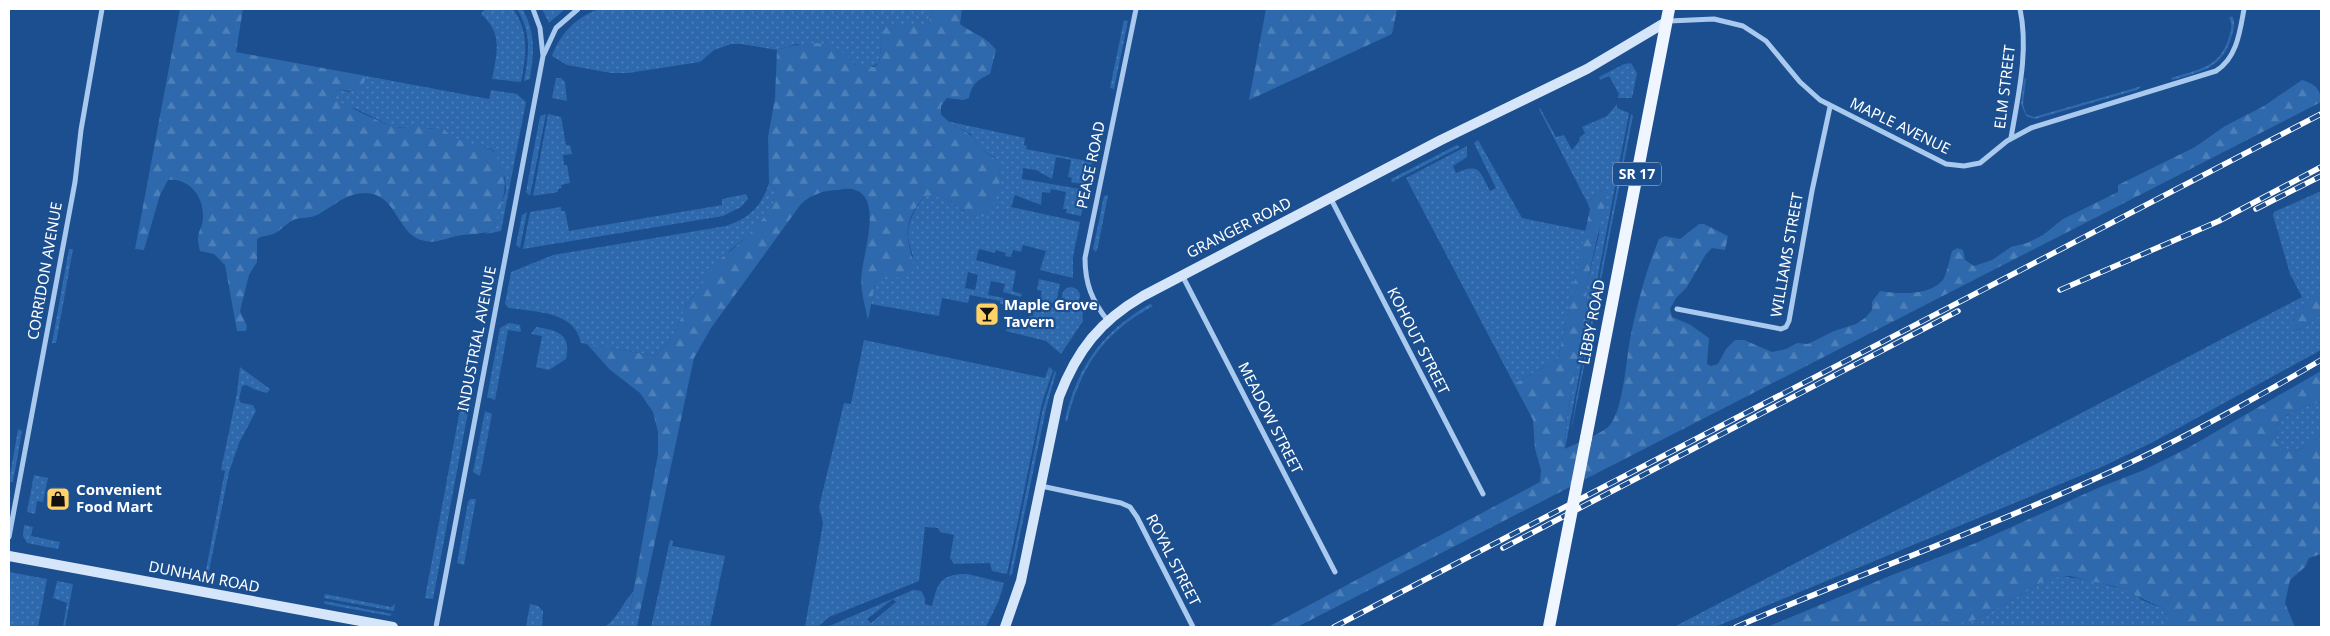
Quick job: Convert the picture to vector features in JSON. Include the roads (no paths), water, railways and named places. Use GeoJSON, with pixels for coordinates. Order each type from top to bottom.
{"type":"FeatureCollection","features":[{"type":"Feature","properties":{"kind":"main road","name":"SR 17"},"geometry":{"type":"LineString","coordinates":[[1666,22],[1669,9]]}},
{"type":"Feature","properties":{"kind":"main road","name":"LIBBY ROAD"},"geometry":{"type":"LineString","coordinates":[[1549,627],[1666,22]]}},
{"type":"Feature","properties":{"kind":"street","name":"CORRIDON AVENUE"},"geometry":{"type":"LineString","coordinates":[[9,537],[68,217],[102,9]]}},
{"type":"Feature","properties":{"kind":"street"},"geometry":{"type":"LineString","coordinates":[[533,9],[540,28],[542,56]]}},
{"type":"Feature","properties":{"kind":"street"},"geometry":{"type":"LineString","coordinates":[[542,56],[556,28],[578,9]]}},
{"type":"Feature","properties":{"kind":"street","name":"PEASE ROAD"},"geometry":{"type":"LineString","coordinates":[[1108,320],[1097,307],[1088,290],[1085,258],[1136,9]]}},
{"type":"Feature","properties":{"kind":"street","name":"ELM STREET"},"geometry":{"type":"LineString","coordinates":[[2011,138],[2024,50],[2020,9]]}},
{"type":"Feature","properties":{"kind":"street","name":"MAPLE AVENUE"},"geometry":{"type":"LineString","coordinates":[[1666,22],[1683,19],[1714,20],[1744,26],[1766,41],[1800,82],[1830,107],[1940,162],[1957,166],[1980,163],[2011,138],[2040,124],[2216,71],[2231,56],[2237,40],[2244,9]]}},
{"type":"Feature","properties":{"kind":"street","name":"GRANGER ROAD"},"geometry":{"type":"LineString","coordinates":[[1005,627],[1021,582],[1056,408],[1066,378],[1085,346],[1108,320],[1133,302],[1441,140],[1587,69],[1666,22]]}},
{"type":"Feature","properties":{"kind":"street","name":"INDUSTRIAL AVENUE"},"geometry":{"type":"LineString","coordinates":[[436,627],[542,56]]}},
{"type":"Feature","properties":{"kind":"street","name":"WILLIAMS STREET"},"geometry":{"type":"LineString","coordinates":[[1677,309],[1781,330],[1786,327],[1789,321],[1813,184],[1830,107]]}},
{"type":"Feature","properties":{"kind":"street","name":"KOHOUT STREET"},"geometry":{"type":"LineString","coordinates":[[1331,199],[1483,494]]}},
{"type":"Feature","properties":{"kind":"street","name":"MEADOW STREET"},"geometry":{"type":"LineString","coordinates":[[1182,276],[1335,572]]}},
{"type":"Feature","properties":{"kind":"street","name":"ROYAL STREET"},"geometry":{"type":"LineString","coordinates":[[1041,486],[1117,502],[1130,507],[1137,517],[1193,627]]}},
{"type":"Feature","properties":{"kind":"street","name":"DUNHAM ROAD"},"geometry":{"type":"LineString","coordinates":[[9,556],[393,627]]}},
{"type":"Feature","properties":{"kind":"railway"},"geometry":{"type":"LineString","coordinates":[[1334,627],[2321,114]]}},
{"type":"Feature","properties":{"kind":"railway"},"geometry":{"type":"LineString","coordinates":[[2060,290],[2219,221],[2321,167]]}},
{"type":"Feature","properties":{"kind":"railway"},"geometry":{"type":"LineString","coordinates":[[2256,209],[2321,176]]}},
{"type":"Feature","properties":{"kind":"railway"},"geometry":{"type":"LineString","coordinates":[[1503,548],[1958,311]]}},
{"type":"Feature","properties":{"kind":"railway"},"geometry":{"type":"LineString","coordinates":[[1736,627],[2007,517],[2126,465],[2266,392],[2321,360]]}},
{"type":"Feature","properties":{"kind":"place","name":"Maple Grove Tavern"},"geometry":{"type":"Point","coordinates":[987,314]}},
{"type":"Feature","properties":{"kind":"place","name":"Convenient Food Mart"},"geometry":{"type":"Point","coordinates":[58,499]}}]}
